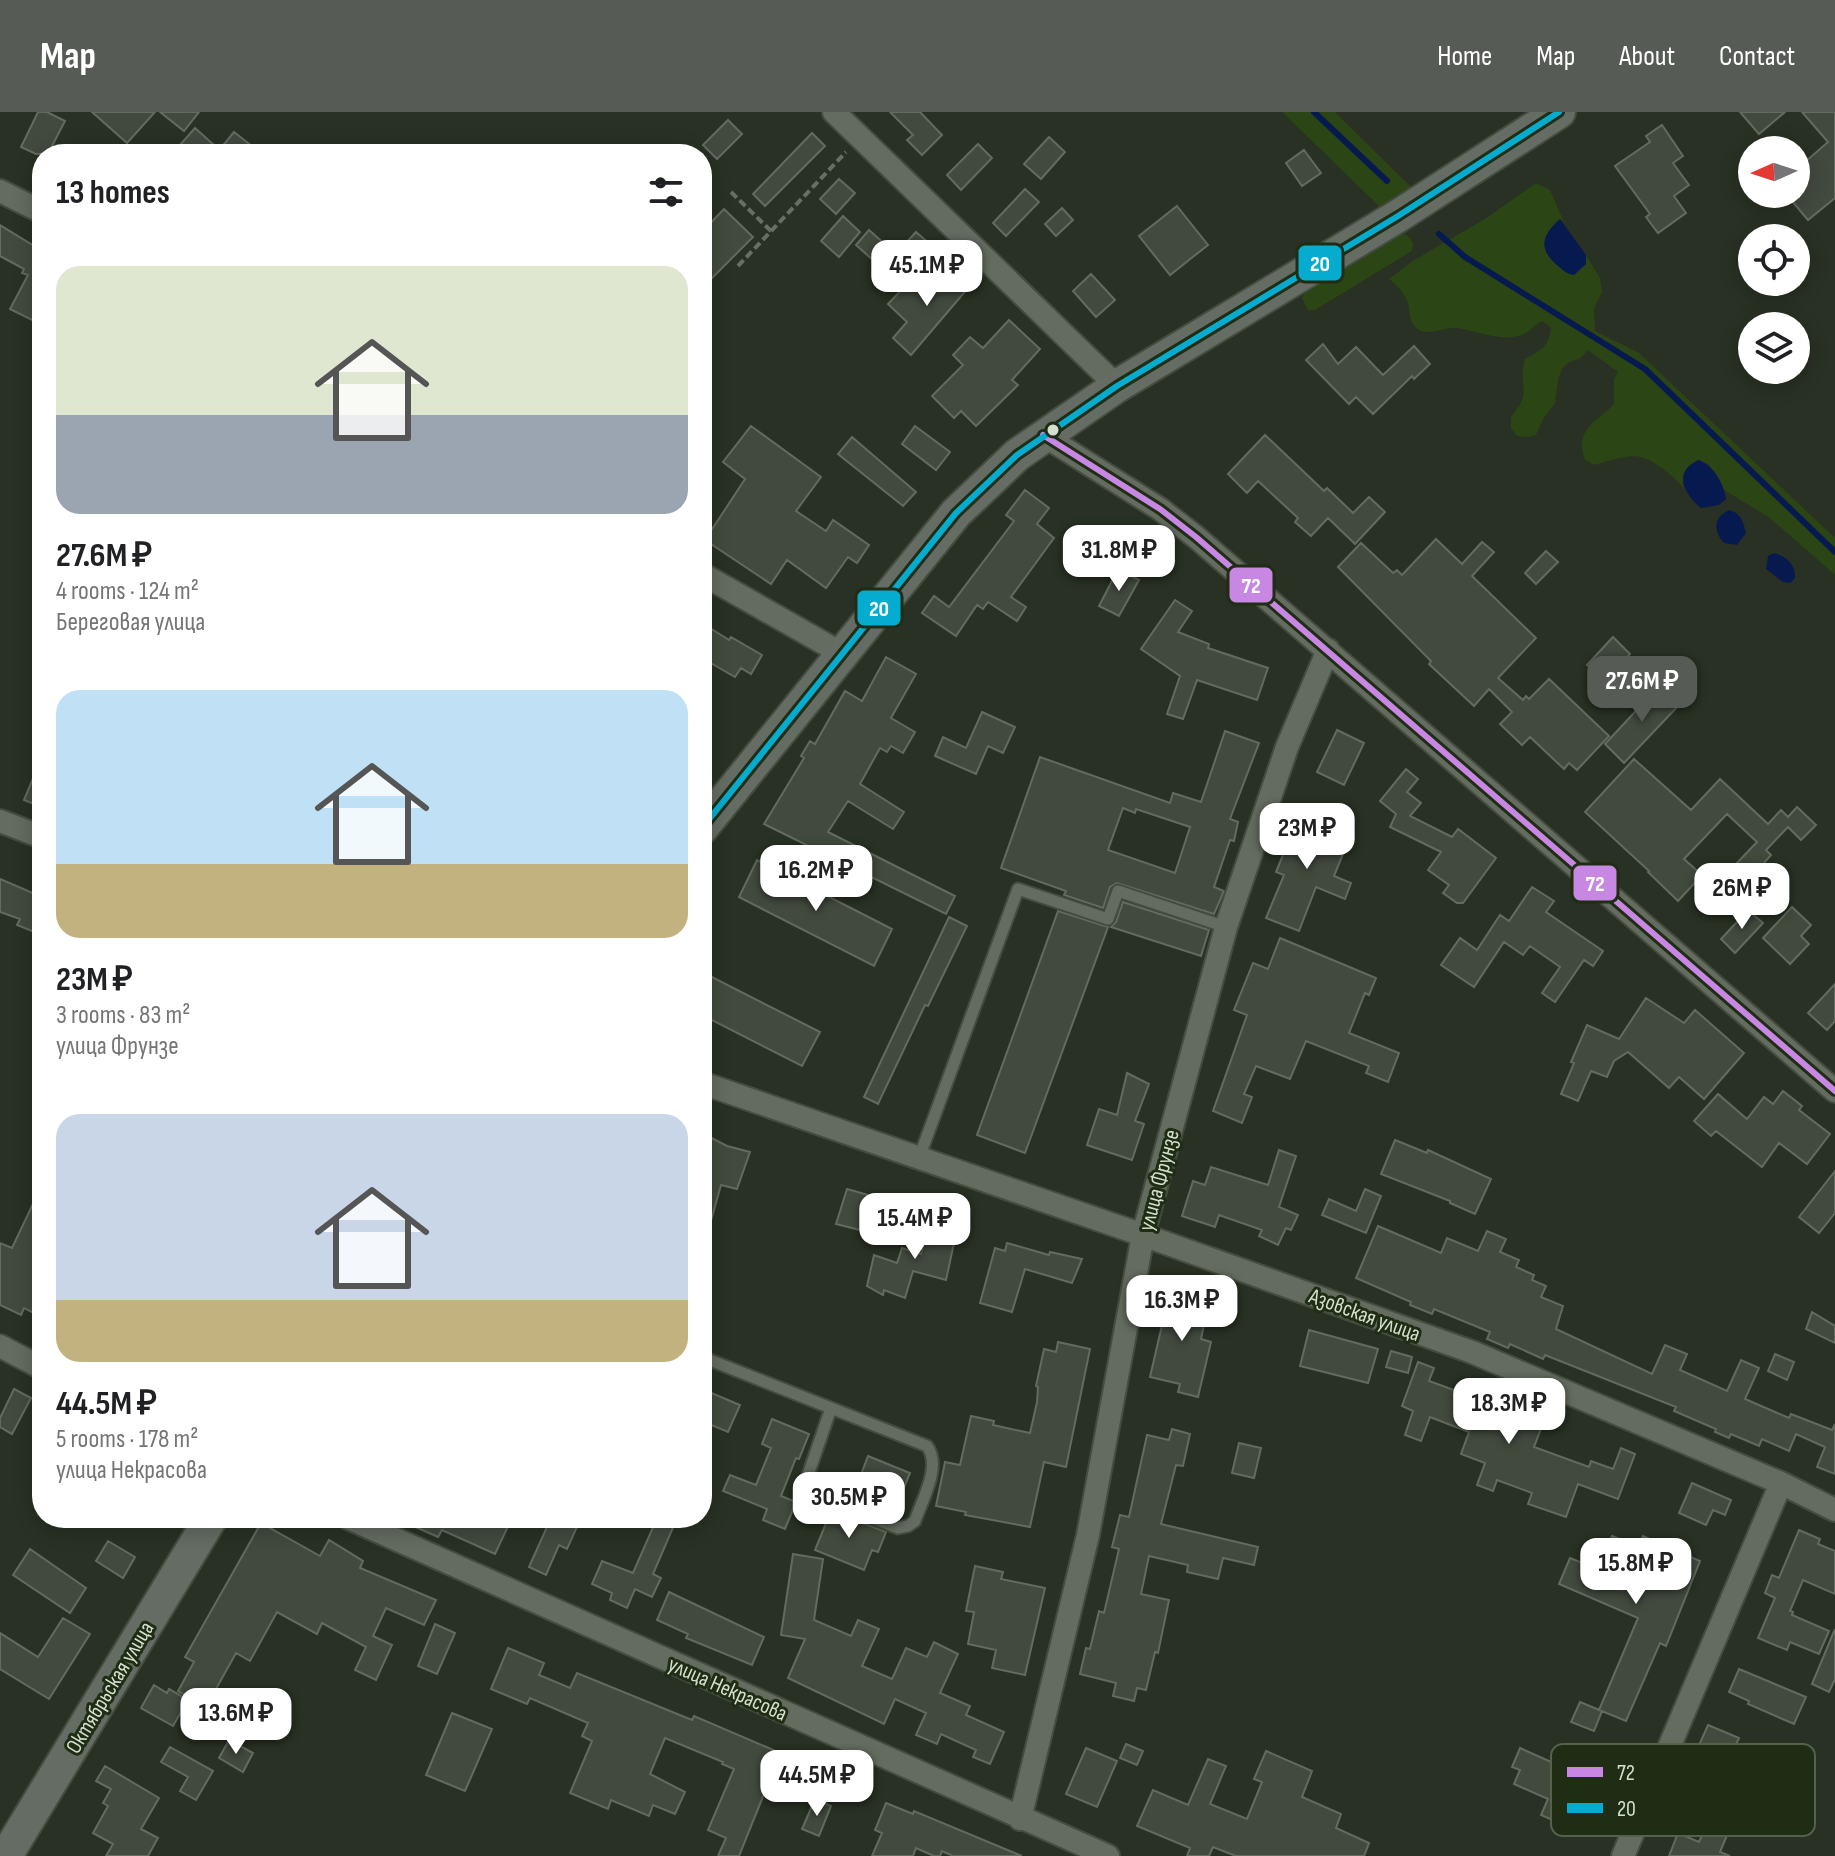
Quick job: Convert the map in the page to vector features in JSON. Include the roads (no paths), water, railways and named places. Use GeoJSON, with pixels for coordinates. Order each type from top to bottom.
{"type":"FeatureCollection","features":[{"type":"Feature","properties":{"kind":"street"},"geometry":{"type":"LineString","coordinates":[[834,112],[1117,386]]}},
{"type":"Feature","properties":{"kind":"street"},"geometry":{"type":"LineString","coordinates":[[712,815],[956,513],[991,478],[1043,435],[1117,386],[1398,216],[1559,112]]}},
{"type":"Feature","properties":{"kind":"street"},"geometry":{"type":"LineString","coordinates":[[0,191],[32,207]]}},
{"type":"Feature","properties":{"kind":"street"},"geometry":{"type":"LineString","coordinates":[[1043,435],[1160,509],[1328,650],[1835,1091]]}},
{"type":"Feature","properties":{"kind":"street"},"geometry":{"type":"LineString","coordinates":[[712,580],[841,653]]}},
{"type":"Feature","properties":{"kind":"street","name":"улица Фрунзе"},"geometry":{"type":"LineString","coordinates":[[1020,1819],[1088,1535],[1143,1235],[1226,927],[1287,747],[1328,650]]}},
{"type":"Feature","properties":{"kind":"street"},"geometry":{"type":"LineString","coordinates":[[0,821],[32,833]]}},
{"type":"Feature","properties":{"kind":"street","name":"Азовская улица"},"geometry":{"type":"LineString","coordinates":[[712,1086],[1472,1352],[1781,1483],[1835,1510]]}},
{"type":"Feature","properties":{"kind":"street"},"geometry":{"type":"LineString","coordinates":[[0,1346],[32,1363]]}},
{"type":"Feature","properties":{"kind":"street"},"geometry":{"type":"LineString","coordinates":[[1670,1744],[1781,1483]]}},
{"type":"Feature","properties":{"kind":"street","name":"Октябрьская улица"},"geometry":{"type":"LineString","coordinates":[[6,1856],[205,1528]]}},
{"type":"Feature","properties":{"kind":"street","name":"улица Некрасова"},"geometry":{"type":"LineString","coordinates":[[370,1528],[1108,1856]]}},
{"type":"Feature","properties":{"kind":"street"},"geometry":{"type":"LineString","coordinates":[[1623,1856],[1631,1836]]}},
{"type":"Feature","properties":{"kind":"lane"},"geometry":{"type":"LineString","coordinates":[[919,1158],[1018,889],[1108,919],[1118,891],[1226,927]]}},
{"type":"Feature","properties":{"kind":"lane"},"geometry":{"type":"LineString","coordinates":[[712,1361],[831,1408],[927,1446],[932,1452],[933,1468],[915,1521],[908,1526],[898,1528],[810,1494],[806,1487],[807,1478],[831,1408]]}},
{"type":"Feature","properties":{"kind":"water"},"geometry":{"type":"Polygon","coordinates":[[[1560,219],[1586,255],[1586,264],[1574,275],[1558,266],[1545,248],[1549,231],[1560,219]]]}},
{"type":"Feature","properties":{"kind":"water"},"geometry":{"type":"Polygon","coordinates":[[[1699,460],[1714,471],[1721,482],[1726,499],[1719,505],[1701,508],[1686,490],[1683,476],[1699,460]]]}},
{"type":"Feature","properties":{"kind":"water"},"geometry":{"type":"Polygon","coordinates":[[[1729,510],[1741,518],[1746,533],[1737,545],[1724,543],[1718,534],[1717,521],[1729,510]]]}},
{"type":"Feature","properties":{"kind":"water"},"geometry":{"type":"Polygon","coordinates":[[[1774,553],[1792,565],[1795,578],[1790,583],[1783,582],[1766,569],[1768,556],[1774,553]]]}},
{"type":"Feature","properties":{"kind":"waterway"},"geometry":{"type":"LineString","coordinates":[[1314,112],[1387,181]]}},
{"type":"Feature","properties":{"kind":"waterway"},"geometry":{"type":"LineString","coordinates":[[1439,234],[1465,257],[1645,369],[1835,552]]}}]}
